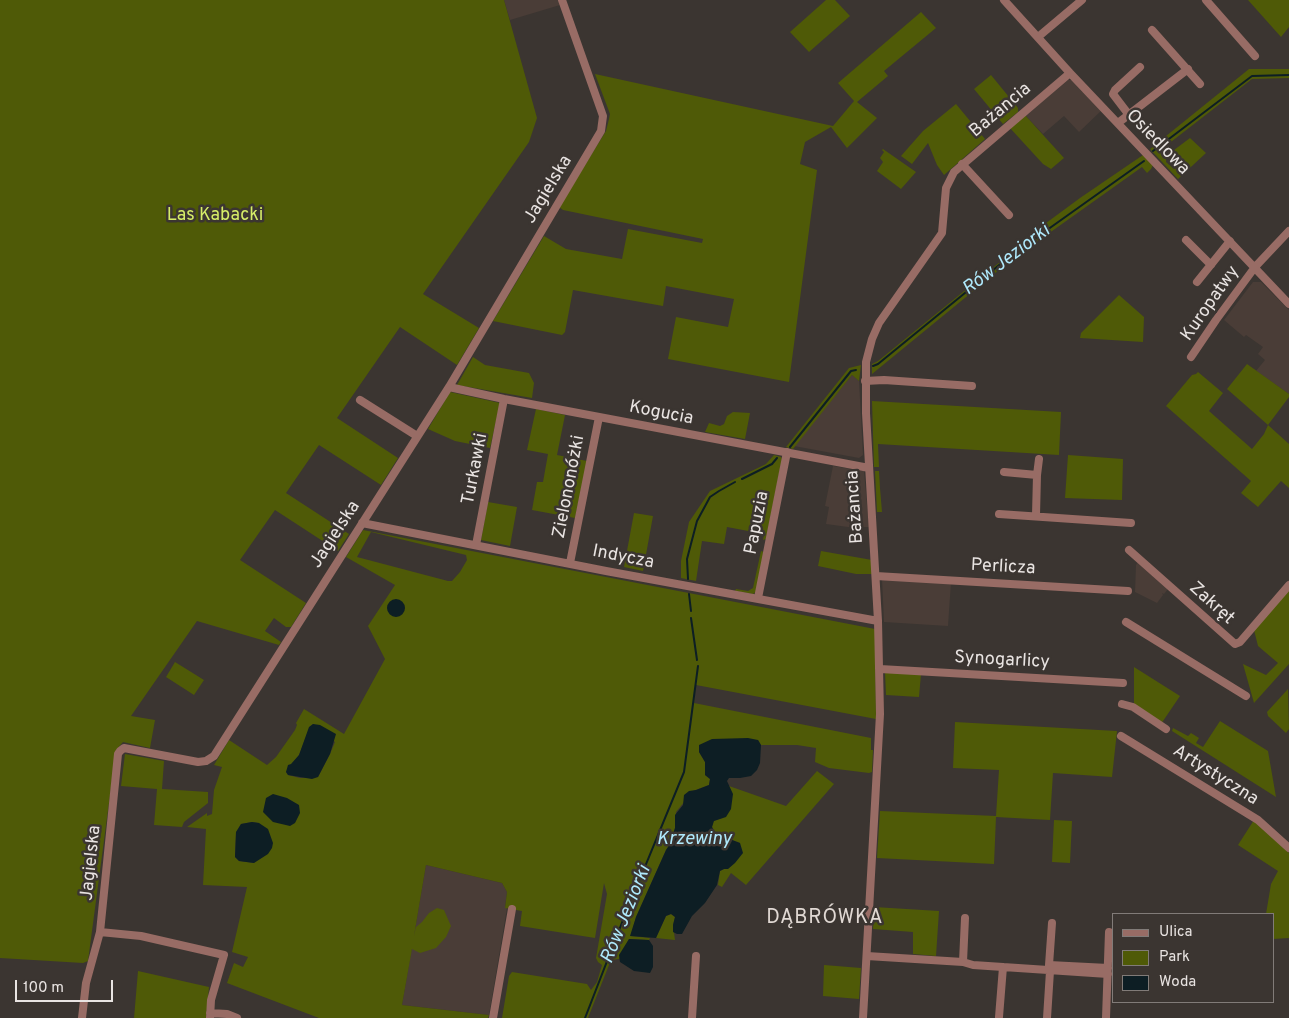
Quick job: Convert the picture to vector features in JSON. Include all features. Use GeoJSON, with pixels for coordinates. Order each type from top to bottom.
{"type":"FeatureCollection","features":[{"type":"Feature","properties":{"kind":"street","name":"Jagielska"},"geometry":{"type":"LineString","coordinates":[[82,1018],[86,984],[100,932],[118,754],[124,748],[198,762],[206,761],[214,756],[449,387],[601,131],[603,116],[562,0]]}},
{"type":"Feature","properties":{"kind":"street","name":"Osiedlowa"},"geometry":{"type":"LineString","coordinates":[[1004,0],[1070,73],[1289,304]]}},
{"type":"Feature","properties":{"kind":"street"},"geometry":{"type":"LineString","coordinates":[[1038,37],[1082,0]]}},
{"type":"Feature","properties":{"kind":"street"},"geometry":{"type":"LineString","coordinates":[[1206,0],[1255,56]]}},
{"type":"Feature","properties":{"kind":"street"},"geometry":{"type":"LineString","coordinates":[[1152,30],[1200,84]]}},
{"type":"Feature","properties":{"kind":"street"},"geometry":{"type":"LineString","coordinates":[[1129,115],[1113,94],[1140,67]]}},
{"type":"Feature","properties":{"kind":"street"},"geometry":{"type":"LineString","coordinates":[[1118,123],[1188,69]]}},
{"type":"Feature","properties":{"kind":"street","name":"Bażancia"},"geometry":{"type":"LineString","coordinates":[[863,1018],[880,724],[880,669],[865,381],[866,362],[878,323],[940,237],[944,227],[946,188],[954,172],[965,167],[1070,73]]}},
{"type":"Feature","properties":{"kind":"street"},"geometry":{"type":"LineString","coordinates":[[965,167],[1009,216]]}},
{"type":"Feature","properties":{"kind":"street","name":"Kuropatwy"},"geometry":{"type":"LineString","coordinates":[[1191,357],[1254,268],[1289,231]]}},
{"type":"Feature","properties":{"kind":"street"},"geometry":{"type":"LineString","coordinates":[[1186,240],[1211,265]]}},
{"type":"Feature","properties":{"kind":"street"},"geometry":{"type":"LineString","coordinates":[[1197,282],[1230,241]]}},
{"type":"Feature","properties":{"kind":"street"},"geometry":{"type":"LineString","coordinates":[[865,381],[884,380],[972,386]]}},
{"type":"Feature","properties":{"kind":"street","name":"Kogucia"},"geometry":{"type":"LineString","coordinates":[[449,387],[600,418],[869,468]]}},
{"type":"Feature","properties":{"kind":"street","name":"Turkawki"},"geometry":{"type":"LineString","coordinates":[[476,545],[504,399]]}},
{"type":"Feature","properties":{"kind":"street"},"geometry":{"type":"LineString","coordinates":[[360,400],[417,436]]}},
{"type":"Feature","properties":{"kind":"street","name":"Zielononóżki"},"geometry":{"type":"LineString","coordinates":[[570,563],[600,418]]}},
{"type":"Feature","properties":{"kind":"street","name":"Papuzia"},"geometry":{"type":"LineString","coordinates":[[758,598],[787,452]]}},
{"type":"Feature","properties":{"kind":"street"},"geometry":{"type":"LineString","coordinates":[[1036,515],[1037,475],[1040,459]]}},
{"type":"Feature","properties":{"kind":"street"},"geometry":{"type":"LineString","coordinates":[[1004,472],[1037,475]]}},
{"type":"Feature","properties":{"kind":"street"},"geometry":{"type":"LineString","coordinates":[[999,514],[1036,515],[1130,523]]}},
{"type":"Feature","properties":{"kind":"street","name":"Indycza"},"geometry":{"type":"LineString","coordinates":[[362,523],[878,622]]}},
{"type":"Feature","properties":{"kind":"street","name":"Zakręt"},"geometry":{"type":"LineString","coordinates":[[1129,550],[1235,644],[1240,642],[1289,585]]}},
{"type":"Feature","properties":{"kind":"street","name":"Perlicza"},"geometry":{"type":"LineString","coordinates":[[876,576],[1128,591]]}},
{"type":"Feature","properties":{"kind":"street"},"geometry":{"type":"LineString","coordinates":[[1126,622],[1246,696]]}},
{"type":"Feature","properties":{"kind":"street","name":"Synogarlicy"},"geometry":{"type":"LineString","coordinates":[[880,669],[1123,683]]}},
{"type":"Feature","properties":{"kind":"street"},"geometry":{"type":"LineString","coordinates":[[1122,704],[1133,707],[1166,729]]}},
{"type":"Feature","properties":{"kind":"street","name":"Artystyczna"},"geometry":{"type":"LineString","coordinates":[[1121,736],[1258,820],[1289,848]]}},
{"type":"Feature","properties":{"kind":"street"},"geometry":{"type":"LineString","coordinates":[[493,1018],[512,909]]}},
{"type":"Feature","properties":{"kind":"street"},"geometry":{"type":"LineString","coordinates":[[963,962],[965,918]]}},
{"type":"Feature","properties":{"kind":"street"},"geometry":{"type":"LineString","coordinates":[[1052,923],[1049,965],[1108,971]]}},
{"type":"Feature","properties":{"kind":"street"},"geometry":{"type":"LineString","coordinates":[[100,932],[141,936],[224,954],[210,1015],[227,1014],[237,1018]]}},
{"type":"Feature","properties":{"kind":"street"},"geometry":{"type":"LineString","coordinates":[[1106,1018],[1109,932]]}},
{"type":"Feature","properties":{"kind":"street"},"geometry":{"type":"LineString","coordinates":[[692,1018],[696,956]]}},
{"type":"Feature","properties":{"kind":"street"},"geometry":{"type":"LineString","coordinates":[[867,956],[963,962],[966,964],[1050,971],[1108,971]]}},
{"type":"Feature","properties":{"kind":"street"},"geometry":{"type":"LineString","coordinates":[[999,1017],[1002,966]]}},
{"type":"Feature","properties":{"kind":"street"},"geometry":{"type":"LineString","coordinates":[[1047,1018],[1050,971]]}},
{"type":"Feature","properties":{"kind":"shaded area"},"geometry":{"type":"Polygon","coordinates":[[[504,0],[559,0],[560,5],[510,20],[504,0]]]}},
{"type":"Feature","properties":{"kind":"shaded area"},"geometry":{"type":"Polygon","coordinates":[[[1068,80],[1074,80],[1081,91],[1102,110],[1079,132],[1064,116],[1043,134],[1025,115],[1068,80]]]}},
{"type":"Feature","properties":{"kind":"shaded area"},"geometry":{"type":"Polygon","coordinates":[[[1253,282],[1261,282],[1289,310],[1289,394],[1256,371],[1265,360],[1258,354],[1263,347],[1246,335],[1244,337],[1224,320],[1253,282]]]}},
{"type":"Feature","properties":{"kind":"shaded area"},"geometry":{"type":"Polygon","coordinates":[[[852,375],[859,381],[863,455],[859,458],[794,446],[852,375]]]}},
{"type":"Feature","properties":{"kind":"shaded area"},"geometry":{"type":"Polygon","coordinates":[[[833,466],[864,471],[869,527],[826,524],[829,507],[825,506],[833,466]]]}},
{"type":"Feature","properties":{"kind":"shaded area"},"geometry":{"type":"Polygon","coordinates":[[[1139,560],[1168,589],[1164,594],[1162,593],[1163,595],[1157,603],[1135,592],[1136,565],[1139,560]]]}},
{"type":"Feature","properties":{"kind":"shaded area"},"geometry":{"type":"Polygon","coordinates":[[[882,579],[951,582],[948,626],[884,622],[882,579]]]}},
{"type":"Feature","properties":{"kind":"shaded area"},"geometry":{"type":"Polygon","coordinates":[[[426,865],[502,883],[507,892],[505,907],[507,908],[489,1015],[402,1005],[426,865]]]}},
{"type":"Feature","properties":{"kind":"green space","name":"Las Kabacki"},"geometry":{"type":"Polygon","coordinates":[[[0,0],[504,0],[537,118],[529,142],[423,294],[479,328],[457,365],[400,327],[337,418],[398,458],[381,485],[319,445],[286,493],[349,534],[338,551],[275,510],[240,560],[306,603],[291,627],[286,627],[274,618],[265,631],[281,642],[279,645],[197,621],[131,716],[155,720],[150,748],[123,742],[116,750],[88,961],[83,963],[0,958],[0,0]]]}},
{"type":"Feature","properties":{"kind":"green space"},"geometry":{"type":"Polygon","coordinates":[[[826,0],[835,0],[850,16],[809,52],[790,32],[826,0]]]}},
{"type":"Feature","properties":{"kind":"green space"},"geometry":{"type":"Polygon","coordinates":[[[1248,0],[1289,0],[1289,27],[1281,37],[1248,0]]]}},
{"type":"Feature","properties":{"kind":"green space"},"geometry":{"type":"Polygon","coordinates":[[[921,12],[936,28],[884,71],[888,76],[857,102],[877,118],[847,148],[831,127],[805,142],[800,164],[817,170],[789,382],[668,359],[676,317],[728,327],[734,299],[666,286],[663,306],[573,290],[565,332],[562,335],[493,321],[544,236],[566,249],[622,259],[628,229],[702,243],[703,239],[563,210],[559,207],[606,131],[610,114],[595,74],[833,126],[854,101],[838,83],[921,12]]]}},
{"type":"Feature","properties":{"kind":"green space"},"geometry":{"type":"Polygon","coordinates":[[[1249,69],[1289,69],[1289,78],[1252,79],[1167,145],[1166,162],[1174,169],[1174,150],[1190,138],[1206,153],[1178,179],[1150,149],[1249,69]]]}},
{"type":"Feature","properties":{"kind":"green space"},"geometry":{"type":"Polygon","coordinates":[[[991,75],[1018,108],[1018,112],[1003,124],[974,89],[991,75]]]}},
{"type":"Feature","properties":{"kind":"green space"},"geometry":{"type":"Polygon","coordinates":[[[956,104],[985,139],[944,175],[937,165],[928,143],[912,164],[901,156],[923,131],[956,104]]]}},
{"type":"Feature","properties":{"kind":"green space"},"geometry":{"type":"Polygon","coordinates":[[[1025,115],[1064,158],[1051,169],[1043,164],[1010,128],[1025,115]]]}},
{"type":"Feature","properties":{"kind":"green space"},"geometry":{"type":"Polygon","coordinates":[[[883,149],[916,172],[901,189],[877,171],[883,162],[880,158],[884,152],[883,149]]]}},
{"type":"Feature","properties":{"kind":"green space"},"geometry":{"type":"Polygon","coordinates":[[[1143,155],[1153,165],[1147,173],[1142,167],[1010,261],[872,374],[872,364],[1006,257],[1004,254],[1080,198],[1143,155]]]}},
{"type":"Feature","properties":{"kind":"green space"},"geometry":{"type":"Polygon","coordinates":[[[1119,295],[1144,317],[1143,342],[1080,338],[1081,333],[1119,295]]]}},
{"type":"Feature","properties":{"kind":"green space"},"geometry":{"type":"Polygon","coordinates":[[[473,357],[485,365],[529,373],[534,383],[532,398],[457,385],[473,357]]]}},
{"type":"Feature","properties":{"kind":"green space"},"geometry":{"type":"Polygon","coordinates":[[[1247,364],[1289,394],[1289,397],[1268,425],[1227,389],[1247,364]]]}},
{"type":"Feature","properties":{"kind":"green space"},"geometry":{"type":"Polygon","coordinates":[[[861,365],[859,381],[852,375],[793,449],[786,447],[849,368],[861,365]]]}},
{"type":"Feature","properties":{"kind":"green space"},"geometry":{"type":"Polygon","coordinates":[[[1198,372],[1223,393],[1209,411],[1252,449],[1264,434],[1268,425],[1289,444],[1289,488],[1281,481],[1258,507],[1241,493],[1251,481],[1166,406],[1192,375],[1198,372]]]}},
{"type":"Feature","properties":{"kind":"green space"},"geometry":{"type":"Polygon","coordinates":[[[450,392],[500,403],[490,448],[455,441],[428,429],[450,392]]]}},
{"type":"Feature","properties":{"kind":"green space"},"geometry":{"type":"Polygon","coordinates":[[[872,401],[1061,412],[1059,455],[878,444],[879,467],[874,467],[872,401]]]}},
{"type":"Feature","properties":{"kind":"green space"},"geometry":{"type":"Polygon","coordinates":[[[536,409],[565,415],[557,455],[587,461],[575,518],[532,510],[537,482],[543,482],[548,454],[527,450],[536,409]]]}},
{"type":"Feature","properties":{"kind":"green space"},"geometry":{"type":"Polygon","coordinates":[[[733,412],[750,413],[745,439],[705,432],[709,423],[720,426],[724,424],[727,416],[733,412]]]}},
{"type":"Feature","properties":{"kind":"green space"},"geometry":{"type":"Polygon","coordinates":[[[774,455],[782,459],[766,539],[763,540],[764,534],[727,527],[724,544],[702,541],[696,581],[681,578],[681,561],[689,522],[710,491],[766,464],[774,455]]]}},
{"type":"Feature","properties":{"kind":"green space"},"geometry":{"type":"Polygon","coordinates":[[[1068,455],[1123,459],[1122,500],[1065,498],[1068,455]]]}},
{"type":"Feature","properties":{"kind":"green space"},"geometry":{"type":"Polygon","coordinates":[[[875,471],[879,471],[882,512],[877,512],[875,471]]]}},
{"type":"Feature","properties":{"kind":"green space"},"geometry":{"type":"Polygon","coordinates":[[[488,502],[517,507],[510,546],[481,540],[488,502]]]}},
{"type":"Feature","properties":{"kind":"green space"},"geometry":{"type":"Polygon","coordinates":[[[634,513],[653,516],[643,571],[624,567],[634,513]]]}},
{"type":"Feature","properties":{"kind":"green space"},"geometry":{"type":"Polygon","coordinates":[[[363,530],[875,629],[876,719],[696,685],[694,703],[871,738],[871,750],[873,750],[872,772],[829,768],[815,762],[816,748],[797,745],[761,745],[758,740],[699,752],[705,762],[705,775],[710,779],[709,785],[693,791],[676,812],[675,828],[670,844],[636,917],[631,936],[650,938],[649,940],[629,939],[619,959],[611,960],[588,1018],[502,1018],[509,976],[512,972],[587,984],[591,990],[597,982],[602,965],[596,958],[607,894],[604,883],[595,938],[520,926],[522,911],[505,908],[507,892],[502,883],[426,865],[414,936],[416,927],[429,913],[437,908],[444,910],[451,926],[446,937],[436,948],[420,953],[412,949],[402,1005],[489,1015],[488,1018],[319,1018],[227,983],[234,963],[243,967],[248,957],[232,952],[247,887],[203,885],[206,829],[187,827],[207,813],[207,816],[212,814],[214,790],[222,767],[214,765],[229,740],[267,765],[276,757],[295,730],[296,723],[304,709],[344,734],[385,659],[368,626],[395,585],[346,557],[363,530]],[[371,532],[357,557],[448,581],[452,581],[467,560],[466,555],[371,532]],[[313,724],[299,755],[286,772],[288,775],[300,778],[318,777],[330,754],[335,742],[313,724]],[[259,823],[241,824],[236,833],[235,857],[239,861],[254,863],[259,823]]]}},
{"type":"Feature","properties":{"kind":"green space"},"geometry":{"type":"Polygon","coordinates":[[[761,551],[764,552],[756,592],[753,594],[735,591],[736,589],[748,591],[753,588],[761,551]]]}},
{"type":"Feature","properties":{"kind":"green space"},"geometry":{"type":"Polygon","coordinates":[[[821,551],[872,560],[872,574],[856,574],[818,566],[821,551]]]}},
{"type":"Feature","properties":{"kind":"green space"},"geometry":{"type":"Polygon","coordinates":[[[1289,589],[1289,664],[1254,703],[1243,664],[1266,675],[1278,663],[1258,646],[1254,630],[1289,589]]]}},
{"type":"Feature","properties":{"kind":"green space"},"geometry":{"type":"Polygon","coordinates":[[[175,662],[204,680],[194,695],[166,677],[175,662]]]}},
{"type":"Feature","properties":{"kind":"green space"},"geometry":{"type":"Polygon","coordinates":[[[1134,667],[1180,696],[1161,724],[1137,708],[1134,703],[1134,667]]]}},
{"type":"Feature","properties":{"kind":"green space"},"geometry":{"type":"Polygon","coordinates":[[[885,672],[921,674],[919,697],[886,695],[885,672]]]}},
{"type":"Feature","properties":{"kind":"green space"},"geometry":{"type":"Polygon","coordinates":[[[1288,689],[1289,729],[1286,733],[1268,716],[1267,712],[1288,689]]]}},
{"type":"Feature","properties":{"kind":"green space"},"geometry":{"type":"Polygon","coordinates":[[[1220,721],[1268,751],[1276,797],[1172,731],[1173,728],[1188,736],[1191,733],[1199,738],[1196,743],[1203,747],[1220,721]]]}},
{"type":"Feature","properties":{"kind":"green space"},"geometry":{"type":"Polygon","coordinates":[[[955,722],[1117,731],[1112,777],[1053,773],[1050,820],[996,817],[994,864],[877,858],[880,811],[996,816],[999,770],[953,768],[955,722]]]}},
{"type":"Feature","properties":{"kind":"green space"},"geometry":{"type":"Polygon","coordinates":[[[125,754],[164,761],[162,789],[208,792],[208,803],[184,822],[182,827],[154,825],[157,789],[121,786],[125,754]]]}},
{"type":"Feature","properties":{"kind":"green space"},"geometry":{"type":"Polygon","coordinates":[[[817,771],[834,784],[746,885],[731,873],[722,887],[718,885],[720,871],[724,869],[740,843],[719,835],[712,827],[713,821],[722,818],[729,786],[786,806],[817,771]]]}},
{"type":"Feature","properties":{"kind":"green space"},"geometry":{"type":"Polygon","coordinates":[[[1054,820],[1072,821],[1070,863],[1052,862],[1054,820]]]}},
{"type":"Feature","properties":{"kind":"green space"},"geometry":{"type":"Polygon","coordinates":[[[1254,820],[1289,853],[1289,938],[1274,939],[1274,913],[1266,913],[1271,884],[1278,871],[1238,845],[1254,820]]]}},
{"type":"Feature","properties":{"kind":"green space"},"geometry":{"type":"Polygon","coordinates":[[[874,907],[939,911],[936,956],[913,954],[913,932],[873,929],[874,907]]]}},
{"type":"Feature","properties":{"kind":"green space"},"geometry":{"type":"Polygon","coordinates":[[[671,914],[675,917],[673,925],[675,940],[656,938],[666,916],[671,914]]]}},
{"type":"Feature","properties":{"kind":"green space"},"geometry":{"type":"Polygon","coordinates":[[[824,965],[861,968],[859,999],[823,996],[824,965]]]}},
{"type":"Feature","properties":{"kind":"green space"},"geometry":{"type":"Polygon","coordinates":[[[138,971],[209,987],[206,1018],[134,1018],[138,971]]]}},
{"type":"Feature","properties":{"kind":"water"},"geometry":{"type":"Polygon","coordinates":[[[392,599],[400,599],[405,604],[403,615],[392,617],[387,612],[387,604],[392,599]]]}},
{"type":"Feature","properties":{"kind":"water"},"geometry":{"type":"Polygon","coordinates":[[[313,724],[320,725],[336,734],[330,754],[318,777],[312,779],[288,775],[286,772],[288,765],[299,755],[309,727],[313,724]]]}},
{"type":"Feature","properties":{"kind":"water","name":"Krzewiny"},"geometry":{"type":"Polygon","coordinates":[[[748,738],[758,740],[761,745],[760,763],[757,770],[751,776],[729,778],[727,781],[733,794],[731,809],[726,817],[714,821],[712,827],[719,835],[740,843],[743,853],[728,869],[720,871],[717,885],[705,903],[692,916],[682,934],[673,932],[675,917],[671,914],[666,916],[656,938],[630,936],[636,917],[670,844],[675,828],[675,815],[683,805],[684,795],[689,791],[709,785],[710,779],[705,775],[705,762],[699,752],[699,745],[712,739],[748,738]]]}},
{"type":"Feature","properties":{"kind":"water"},"geometry":{"type":"Polygon","coordinates":[[[273,794],[287,798],[299,805],[300,813],[295,823],[290,826],[273,822],[263,812],[266,798],[273,794]]]}},
{"type":"Feature","properties":{"kind":"water"},"geometry":{"type":"Polygon","coordinates":[[[259,823],[268,829],[273,843],[272,848],[268,854],[254,863],[239,861],[235,857],[236,832],[241,824],[259,823]]]}},
{"type":"Feature","properties":{"kind":"water"},"geometry":{"type":"Polygon","coordinates":[[[629,939],[649,940],[653,946],[653,967],[650,973],[634,971],[620,962],[619,955],[629,939]]]}},
{"type":"Feature","properties":{"kind":"waterway"},"geometry":{"type":"LineString","coordinates":[[1153,151],[1252,76],[1289,75]]}},
{"type":"Feature","properties":{"kind":"waterway","name":"Rów Jeziorki"},"geometry":{"type":"LineString","coordinates":[[873,366],[878,364],[1009,257],[1144,161]]}},
{"type":"Feature","properties":{"kind":"waterway","name":"Rów Jeziorki"},"geometry":{"type":"LineString","coordinates":[[790,447],[851,371],[856,370]]}},
{"type":"Feature","properties":{"kind":"waterway","name":"Rów Jeziorki"},"geometry":{"type":"LineString","coordinates":[[742,479],[772,464],[777,458]]}},
{"type":"Feature","properties":{"kind":"waterway","name":"Rów Jeziorki"},"geometry":{"type":"LineString","coordinates":[[688,579],[687,559],[697,521],[710,497],[735,482]]}},
{"type":"Feature","properties":{"kind":"waterway","name":"Rów Jeziorki"},"geometry":{"type":"LineString","coordinates":[[689,594],[691,611]]}},
{"type":"Feature","properties":{"kind":"waterway","name":"Rów Jeziorki"},"geometry":{"type":"LineString","coordinates":[[691,618],[697,660]]}},
{"type":"Feature","properties":{"kind":"waterway","name":"Rów Jeziorki"},"geometry":{"type":"LineString","coordinates":[[585,1018],[684,772],[698,666]]}},
{"type":"Feature","properties":{"kind":"district","name":"DĄBRÓWKA"},"geometry":{"type":"Point","coordinates":[825,919]}}]}
